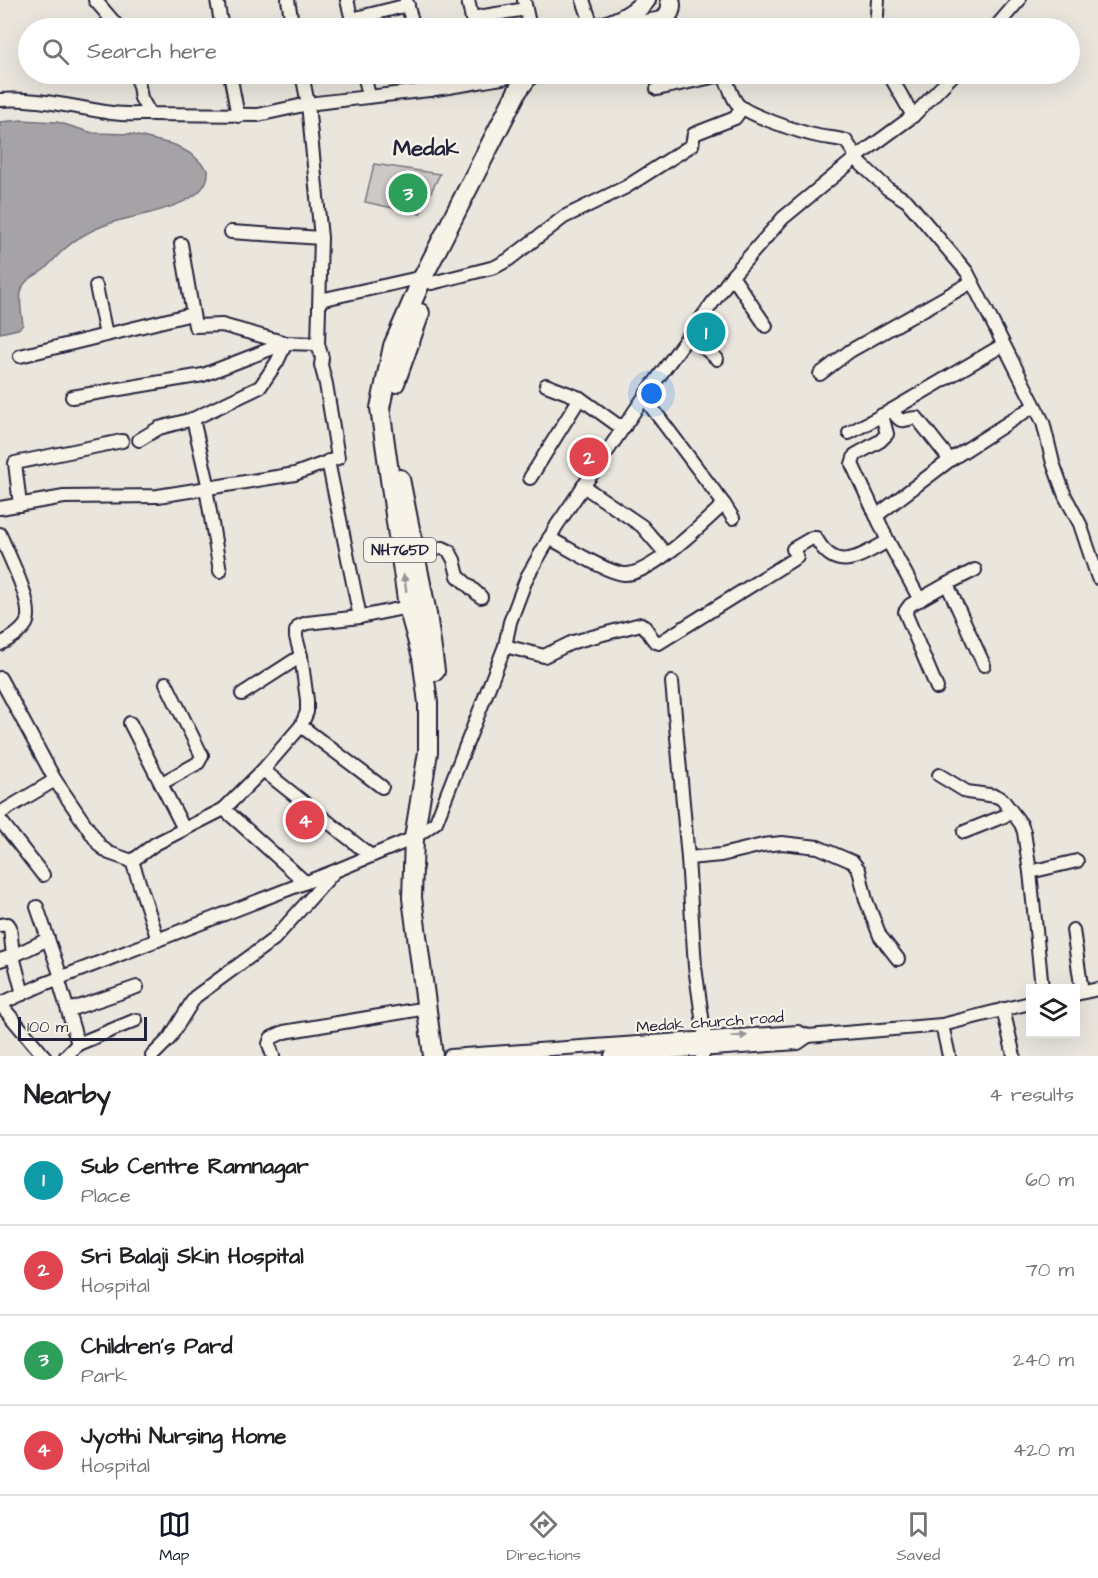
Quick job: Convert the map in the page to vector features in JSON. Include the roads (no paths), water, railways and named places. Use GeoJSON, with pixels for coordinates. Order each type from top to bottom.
{"type":"FeatureCollection","features":[{"type":"Feature","properties":{"kind":"highway"},"geometry":{"type":"LineString","coordinates":[[623,18],[642,6],[646,0]]}},
{"type":"Feature","properties":{"kind":"highway"},"geometry":{"type":"LineString","coordinates":[[652,18],[673,11]]}},
{"type":"Feature","properties":{"kind":"highway","name":"NH765D"},"geometry":{"type":"LineString","coordinates":[[448,1056],[423,899],[425,849],[421,833],[438,752],[440,704],[427,614],[399,473],[393,401],[397,374],[427,280],[522,84]]}},
{"type":"Feature","properties":{"kind":"highway","name":"NH765D"},"geometry":{"type":"LineString","coordinates":[[433,1056],[412,898],[421,833],[428,752],[428,703],[422,657],[408,607],[380,408],[393,346],[534,84]]}},
{"type":"Feature","properties":{"kind":"street"},"geometry":{"type":"LineString","coordinates":[[217,0],[220,18]]}},
{"type":"Feature","properties":{"kind":"street"},"geometry":{"type":"LineString","coordinates":[[288,0],[291,18]]}},
{"type":"Feature","properties":{"kind":"street"},"geometry":{"type":"LineString","coordinates":[[347,0],[352,18]]}},
{"type":"Feature","properties":{"kind":"street"},"geometry":{"type":"LineString","coordinates":[[468,0],[472,18]]}},
{"type":"Feature","properties":{"kind":"street"},"geometry":{"type":"LineString","coordinates":[[583,0],[589,18]]}},
{"type":"Feature","properties":{"kind":"street"},"geometry":{"type":"LineString","coordinates":[[877,18],[878,0]]}},
{"type":"Feature","properties":{"kind":"street"},"geometry":{"type":"LineString","coordinates":[[1004,18],[1019,0]]}},
{"type":"Feature","properties":{"kind":"street"},"geometry":{"type":"LineString","coordinates":[[98,1],[111,18]]}},
{"type":"Feature","properties":{"kind":"street"},"geometry":{"type":"LineString","coordinates":[[368,18],[407,2],[411,18]]}},
{"type":"Feature","properties":{"kind":"street"},"geometry":{"type":"LineString","coordinates":[[487,18],[525,4]]}},
{"type":"Feature","properties":{"kind":"street"},"geometry":{"type":"LineString","coordinates":[[139,84],[141,98],[150,114]]}},
{"type":"Feature","properties":{"kind":"street"},"geometry":{"type":"LineString","coordinates":[[233,84],[238,116]]}},
{"type":"Feature","properties":{"kind":"street"},"geometry":{"type":"LineString","coordinates":[[0,508],[64,497],[153,496],[295,474],[338,458],[321,365],[323,361],[318,344],[321,238],[304,84]]}},
{"type":"Feature","properties":{"kind":"street"},"geometry":{"type":"LineString","coordinates":[[366,84],[369,96]]}},
{"type":"Feature","properties":{"kind":"street"},"geometry":{"type":"LineString","coordinates":[[428,84],[430,90]]}},
{"type":"Feature","properties":{"kind":"street"},"geometry":{"type":"LineString","coordinates":[[0,100],[48,103],[115,113],[238,116],[258,115],[369,96],[430,90],[454,84]]}},
{"type":"Feature","properties":{"kind":"street"},"geometry":{"type":"LineString","coordinates":[[657,89],[678,84]]}},
{"type":"Feature","properties":{"kind":"street"},"geometry":{"type":"LineString","coordinates":[[729,84],[736,103],[742,108],[816,136],[846,141],[857,158],[888,189],[907,201],[963,265],[1043,422],[1053,463],[1065,496],[1080,524],[1098,578]]}},
{"type":"Feature","properties":{"kind":"street"},"geometry":{"type":"LineString","coordinates":[[895,84],[913,116]]}},
{"type":"Feature","properties":{"kind":"street"},"geometry":{"type":"LineString","coordinates":[[44,1056],[0,1004],[59,978],[371,856],[421,833],[440,816],[505,646],[510,622],[527,577],[549,538],[647,393],[732,276],[783,218],[913,116],[944,84]]}},
{"type":"Feature","properties":{"kind":"street"},"geometry":{"type":"LineString","coordinates":[[320,300],[488,269],[508,260],[564,217],[648,174],[692,145],[694,134],[731,120],[739,114],[742,108]]}},
{"type":"Feature","properties":{"kind":"street"},"geometry":{"type":"LineString","coordinates":[[231,232],[321,238]]}},
{"type":"Feature","properties":{"kind":"street"},"geometry":{"type":"LineString","coordinates":[[181,244],[195,326],[222,325],[286,343],[318,344]]}},
{"type":"Feature","properties":{"kind":"street"},"geometry":{"type":"LineString","coordinates":[[732,276],[766,326]]}},
{"type":"Feature","properties":{"kind":"street"},"geometry":{"type":"LineString","coordinates":[[820,374],[850,351],[972,282]]}},
{"type":"Feature","properties":{"kind":"street"},"geometry":{"type":"LineString","coordinates":[[96,286],[106,335]]}},
{"type":"Feature","properties":{"kind":"street"},"geometry":{"type":"LineString","coordinates":[[20,356],[192,314]]}},
{"type":"Feature","properties":{"kind":"street"},"geometry":{"type":"LineString","coordinates":[[694,328],[694,339],[717,358]]}},
{"type":"Feature","properties":{"kind":"street"},"geometry":{"type":"LineString","coordinates":[[72,397],[203,375],[286,343]]}},
{"type":"Feature","properties":{"kind":"street"},"geometry":{"type":"LineString","coordinates":[[139,440],[159,428],[193,419],[260,387],[277,362],[286,343]]}},
{"type":"Feature","properties":{"kind":"street"},"geometry":{"type":"LineString","coordinates":[[849,433],[1003,345]]}},
{"type":"Feature","properties":{"kind":"street"},"geometry":{"type":"LineString","coordinates":[[546,385],[580,398],[616,424],[625,426]]}},
{"type":"Feature","properties":{"kind":"street"},"geometry":{"type":"LineString","coordinates":[[647,393],[649,404],[734,518]]}},
{"type":"Feature","properties":{"kind":"street"},"geometry":{"type":"LineString","coordinates":[[530,478],[580,398]]}},
{"type":"Feature","properties":{"kind":"street"},"geometry":{"type":"LineString","coordinates":[[876,516],[950,460],[1034,406]]}},
{"type":"Feature","properties":{"kind":"street"},"geometry":{"type":"LineString","coordinates":[[887,412],[904,421],[917,418],[950,460]]}},
{"type":"Feature","properties":{"kind":"street"},"geometry":{"type":"LineString","coordinates":[[887,412],[887,434],[880,441],[855,455],[852,464],[888,541],[920,600]]}},
{"type":"Feature","properties":{"kind":"street"},"geometry":{"type":"LineString","coordinates":[[193,419],[208,484],[206,488],[220,571]]}},
{"type":"Feature","properties":{"kind":"street"},"geometry":{"type":"LineString","coordinates":[[20,504],[15,463],[122,441]]}},
{"type":"Feature","properties":{"kind":"street"},"geometry":{"type":"LineString","coordinates":[[328,461],[360,617]]}},
{"type":"Feature","properties":{"kind":"street"},"geometry":{"type":"LineString","coordinates":[[583,486],[642,526],[666,554]]}},
{"type":"Feature","properties":{"kind":"street"},"geometry":{"type":"LineString","coordinates":[[549,538],[607,568],[623,574],[639,572],[666,554],[724,504]]}},
{"type":"Feature","properties":{"kind":"street"},"geometry":{"type":"LineString","coordinates":[[0,534],[24,589],[28,614],[26,623],[18,632],[0,644]]}},
{"type":"Feature","properties":{"kind":"street"},"geometry":{"type":"LineString","coordinates":[[505,646],[544,656],[573,642],[641,624],[645,626],[655,642],[659,643],[701,619],[797,557],[793,549],[812,538],[816,538],[833,558],[840,559],[857,557],[888,541]]}},
{"type":"Feature","properties":{"kind":"street"},"geometry":{"type":"LineString","coordinates":[[414,551],[443,548],[449,551],[458,576],[481,597]]}},
{"type":"Feature","properties":{"kind":"street"},"geometry":{"type":"LineString","coordinates":[[937,688],[905,612],[910,605],[975,570]]}},
{"type":"Feature","properties":{"kind":"street"},"geometry":{"type":"LineString","coordinates":[[947,584],[984,665]]}},
{"type":"Feature","properties":{"kind":"street"},"geometry":{"type":"LineString","coordinates":[[132,861],[155,844],[224,809],[263,770],[301,726],[307,712],[308,700],[296,637],[299,626],[408,607]]}},
{"type":"Feature","properties":{"kind":"street"},"geometry":{"type":"LineString","coordinates":[[243,694],[301,656]]}},
{"type":"Feature","properties":{"kind":"street"},"geometry":{"type":"LineString","coordinates":[[0,678],[55,780],[100,846],[109,853],[132,861]]}},
{"type":"Feature","properties":{"kind":"street"},"geometry":{"type":"LineString","coordinates":[[672,682],[695,967],[704,1048]]}},
{"type":"Feature","properties":{"kind":"street"},"geometry":{"type":"LineString","coordinates":[[162,783],[198,763],[202,756],[166,683]]}},
{"type":"Feature","properties":{"kind":"street"},"geometry":{"type":"LineString","coordinates":[[130,723],[184,829]]}},
{"type":"Feature","properties":{"kind":"street"},"geometry":{"type":"LineString","coordinates":[[301,726],[382,787]]}},
{"type":"Feature","properties":{"kind":"street"},"geometry":{"type":"LineString","coordinates":[[263,770],[371,856]]}},
{"type":"Feature","properties":{"kind":"street"},"geometry":{"type":"LineString","coordinates":[[939,775],[967,792],[1002,799],[1021,824],[1030,872],[1042,984]]}},
{"type":"Feature","properties":{"kind":"street"},"geometry":{"type":"LineString","coordinates":[[0,813],[55,780]]}},
{"type":"Feature","properties":{"kind":"street"},"geometry":{"type":"LineString","coordinates":[[224,809],[305,882]]}},
{"type":"Feature","properties":{"kind":"street"},"geometry":{"type":"LineString","coordinates":[[964,832],[1012,813]]}},
{"type":"Feature","properties":{"kind":"street"},"geometry":{"type":"LineString","coordinates":[[0,820],[43,875]]}},
{"type":"Feature","properties":{"kind":"street"},"geometry":{"type":"LineString","coordinates":[[688,858],[722,855],[782,843],[818,847],[853,862],[859,870],[866,900],[880,936],[898,959]]}},
{"type":"Feature","properties":{"kind":"street"},"geometry":{"type":"LineString","coordinates":[[132,861],[158,940]]}},
{"type":"Feature","properties":{"kind":"street"},"geometry":{"type":"LineString","coordinates":[[1030,872],[1077,861]]}},
{"type":"Feature","properties":{"kind":"street"},"geometry":{"type":"LineString","coordinates":[[152,1056],[169,1039],[195,997],[274,939],[335,871]]}},
{"type":"Feature","properties":{"kind":"street"},"geometry":{"type":"LineString","coordinates":[[37,907],[78,1044]]}},
{"type":"Feature","properties":{"kind":"street"},"geometry":{"type":"LineString","coordinates":[[0,925],[8,924],[10,927],[13,956],[23,994]]}},
{"type":"Feature","properties":{"kind":"street"},"geometry":{"type":"LineString","coordinates":[[1073,930],[1078,984]]}},
{"type":"Feature","properties":{"kind":"street"},"geometry":{"type":"LineString","coordinates":[[0,960],[48,939]]}},
{"type":"Feature","properties":{"kind":"street"},"geometry":{"type":"LineString","coordinates":[[69,1010],[137,987]]}},
{"type":"Feature","properties":{"kind":"street"},"geometry":{"type":"LineString","coordinates":[[1080,993],[1098,989]]}},
{"type":"Feature","properties":{"kind":"street","name":"Medak church road"},"geometry":{"type":"LineString","coordinates":[[611,1056],[704,1048],[798,1032],[808,1036],[942,1025],[1026,1004]]}},
{"type":"Feature","properties":{"kind":"street"},"geometry":{"type":"LineString","coordinates":[[273,1056],[269,1044],[270,1038],[284,1032],[427,1008]]}},
{"type":"Feature","properties":{"kind":"street"},"geometry":{"type":"LineString","coordinates":[[1003,1009],[1014,1056]]}},
{"type":"Feature","properties":{"kind":"street"},"geometry":{"type":"LineString","coordinates":[[66,1056],[78,1044],[136,1020]]}},
{"type":"Feature","properties":{"kind":"street"},"geometry":{"type":"LineString","coordinates":[[942,1025],[949,1056]]}},
{"type":"Feature","properties":{"kind":"street","name":"Medak church road"},"geometry":{"type":"LineString","coordinates":[[448,1056],[704,1048]]}},
{"type":"Feature","properties":{"kind":"place","name":"Children's Pard"},"geometry":{"type":"Point","coordinates":[408,193]}},
{"type":"Feature","properties":{"kind":"place","name":"Sub Centre Ramnagar"},"geometry":{"type":"Point","coordinates":[706,332]}},
{"type":"Feature","properties":{"kind":"place","name":"Sri Balaji Skin Hospital"},"geometry":{"type":"Point","coordinates":[589,457]}},
{"type":"Feature","properties":{"kind":"place","name":"Jyothi Nursing Home"},"geometry":{"type":"Point","coordinates":[305,820]}},
{"type":"Feature","properties":{"kind":"district","name":"Medak"},"geometry":{"type":"Point","coordinates":[426,147]}}]}
